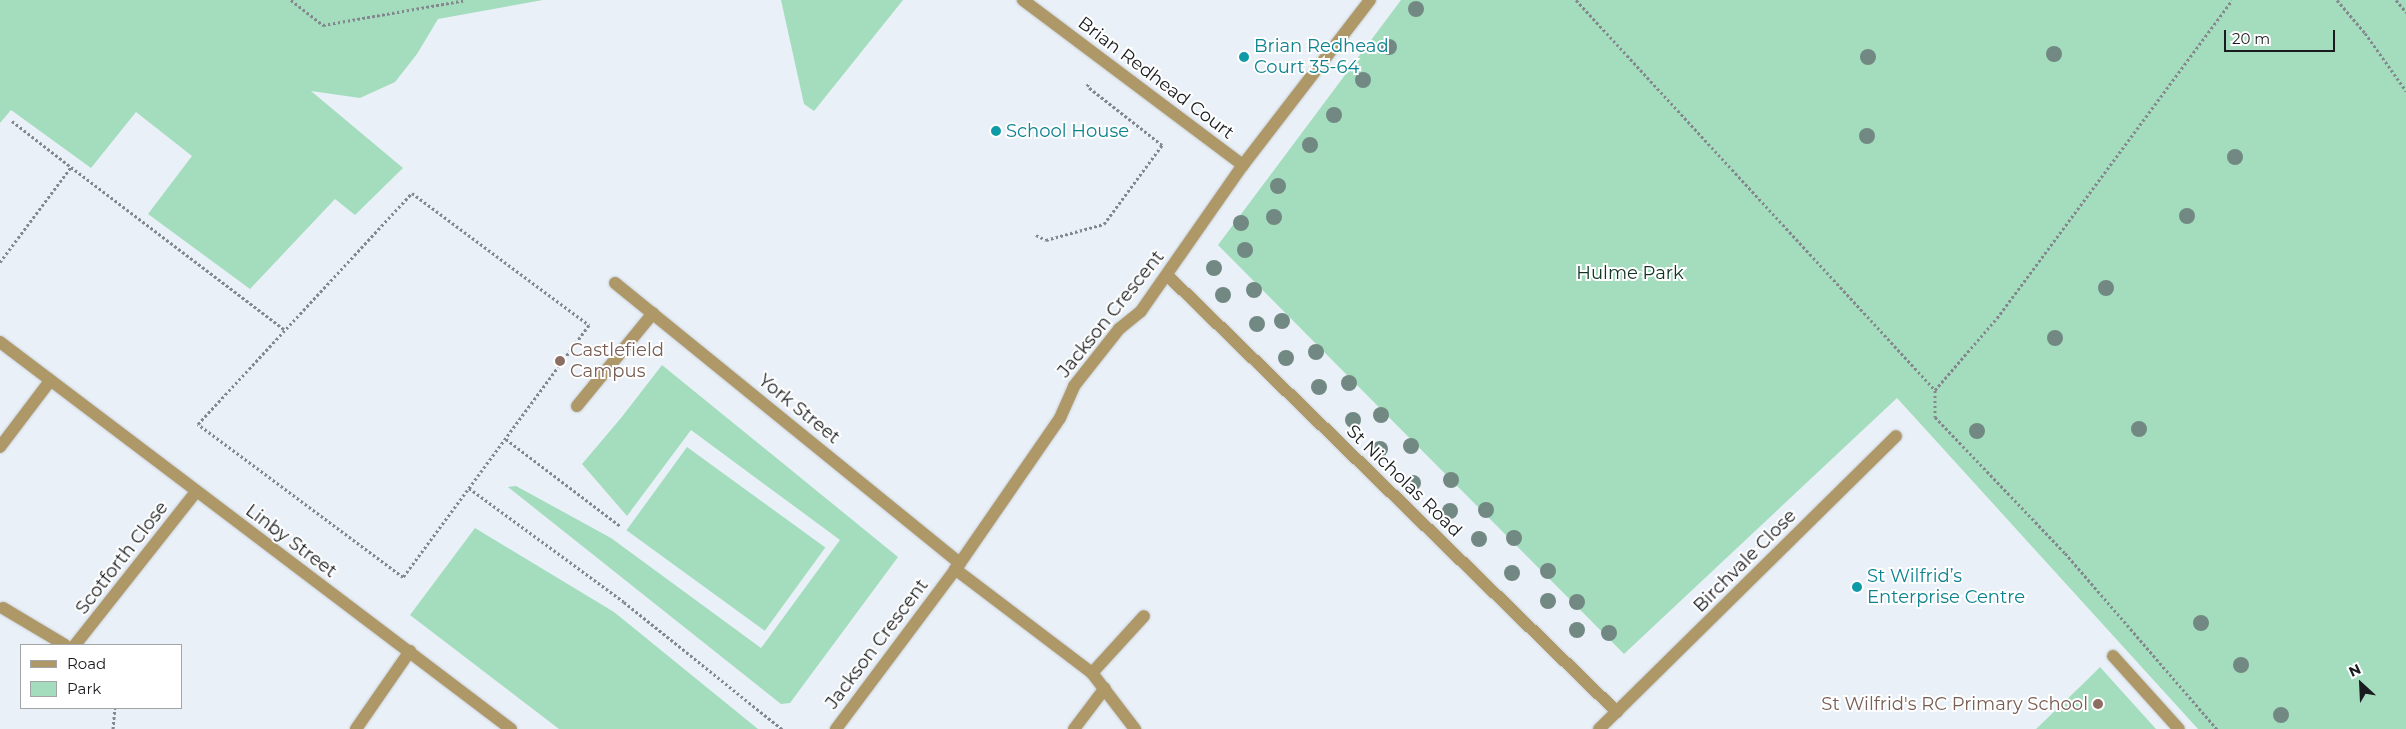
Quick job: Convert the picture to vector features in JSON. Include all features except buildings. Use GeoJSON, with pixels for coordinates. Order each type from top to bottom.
{"type":"FeatureCollection","features":[{"type":"Feature","properties":{"kind":"street","name":"Brian Redhead Court"},"geometry":{"type":"LineString","coordinates":[[1024,0],[1244,165]]}},
{"type":"Feature","properties":{"kind":"street","name":"Jackson Crescent"},"geometry":{"type":"LineString","coordinates":[[836,729],[957,566],[1060,418],[1074,386],[1118,329],[1141,310],[1244,165],[1370,0]]}},
{"type":"Feature","properties":{"kind":"street","name":"St Nicholas Road"},"geometry":{"type":"LineString","coordinates":[[1167,275],[1617,712]]}},
{"type":"Feature","properties":{"kind":"street","name":"York Street"},"geometry":{"type":"LineString","coordinates":[[615,283],[653,312],[957,566],[1092,673],[1135,729]]}},
{"type":"Feature","properties":{"kind":"street"},"geometry":{"type":"LineString","coordinates":[[577,406],[653,312]]}},
{"type":"Feature","properties":{"kind":"street","name":"Linby Street"},"geometry":{"type":"LineString","coordinates":[[0,342],[511,729]]}},
{"type":"Feature","properties":{"kind":"street"},"geometry":{"type":"LineString","coordinates":[[0,447],[50,381]]}},
{"type":"Feature","properties":{"kind":"street","name":"Birchvale Close"},"geometry":{"type":"LineString","coordinates":[[1599,729],[1896,436]]}},
{"type":"Feature","properties":{"kind":"street","name":"Scotforth Close"},"geometry":{"type":"LineString","coordinates":[[76,644],[196,492]]}},
{"type":"Feature","properties":{"kind":"street"},"geometry":{"type":"LineString","coordinates":[[3,608],[63,644]]}},
{"type":"Feature","properties":{"kind":"street"},"geometry":{"type":"LineString","coordinates":[[1092,673],[1144,616]]}},
{"type":"Feature","properties":{"kind":"street"},"geometry":{"type":"LineString","coordinates":[[356,729],[410,651]]}},
{"type":"Feature","properties":{"kind":"street"},"geometry":{"type":"LineString","coordinates":[[2113,656],[2179,729]]}},
{"type":"Feature","properties":{"kind":"street"},"geometry":{"type":"LineString","coordinates":[[1074,729],[1105,688]]}},
{"type":"Feature","properties":{"kind":"path"},"geometry":{"type":"LineString","coordinates":[[291,0],[323,24],[466,0]]}},
{"type":"Feature","properties":{"kind":"path"},"geometry":{"type":"LineString","coordinates":[[1576,0],[1935,390]]}},
{"type":"Feature","properties":{"kind":"path"},"geometry":{"type":"LineString","coordinates":[[2217,729],[2065,553],[1935,417],[1935,390],[1997,318],[2232,0]]}},
{"type":"Feature","properties":{"kind":"path"},"geometry":{"type":"LineString","coordinates":[[2338,0],[2365,33],[2406,91]]}},
{"type":"Feature","properties":{"kind":"path"},"geometry":{"type":"LineString","coordinates":[[2396,0],[2406,12]]}},
{"type":"Feature","properties":{"kind":"path"},"geometry":{"type":"LineString","coordinates":[[1036,235],[1046,240],[1104,224],[1162,145],[1088,86],[1106,62]]}},
{"type":"Feature","properties":{"kind":"path"},"geometry":{"type":"LineString","coordinates":[[12,122],[284,330]]}},
{"type":"Feature","properties":{"kind":"path"},"geometry":{"type":"LineString","coordinates":[[0,262],[71,167]]}},
{"type":"Feature","properties":{"kind":"path"},"geometry":{"type":"LineString","coordinates":[[412,193],[589,325],[403,577],[198,424],[284,330],[412,193]]}},
{"type":"Feature","properties":{"kind":"path"},"geometry":{"type":"LineString","coordinates":[[506,439],[620,526]]}},
{"type":"Feature","properties":{"kind":"path"},"geometry":{"type":"LineString","coordinates":[[469,488],[624,602],[782,729]]}},
{"type":"Feature","properties":{"kind":"path"},"geometry":{"type":"LineString","coordinates":[[113,729],[115,709]]}},
{"type":"Feature","properties":{"kind":"green space"},"geometry":{"type":"Polygon","coordinates":[[[0,0],[543,0],[438,19],[417,54],[395,82],[360,98],[311,91],[403,168],[355,215],[335,199],[250,289],[148,214],[192,156],[136,112],[91,168],[11,110],[0,123],[0,0]]]}},
{"type":"Feature","properties":{"kind":"green space"},"geometry":{"type":"Polygon","coordinates":[[[781,0],[903,0],[814,111],[804,104],[781,0]]]}},
{"type":"Feature","properties":{"kind":"green space","name":"Hulme Park"},"geometry":{"type":"Polygon","coordinates":[[[1401,0],[2406,0],[2406,729],[2198,729],[1897,398],[1624,654],[1218,245],[1401,0]]]}},
{"type":"Feature","properties":{"kind":"green space"},"geometry":{"type":"Polygon","coordinates":[[[662,365],[898,557],[790,703],[781,704],[508,487],[516,486],[611,538],[761,648],[840,540],[691,430],[627,516],[582,464],[662,365]]]}},
{"type":"Feature","properties":{"kind":"green space"},"geometry":{"type":"Polygon","coordinates":[[[687,447],[825,548],[765,631],[626,530],[687,447]]]}},
{"type":"Feature","properties":{"kind":"green space"},"geometry":{"type":"Polygon","coordinates":[[[475,528],[614,612],[758,729],[559,729],[410,615],[475,528]]]}},
{"type":"Feature","properties":{"kind":"green space","name":"St Wilfrid's RC Primary School"},"geometry":{"type":"Polygon","coordinates":[[[2100,667],[2156,729],[2036,729],[2087,680],[2100,667]]]}},
{"type":"Feature","properties":{"kind":"place","name":"Brian Redhead Court 35-64"},"geometry":{"type":"Point","coordinates":[1244,57]}},
{"type":"Feature","properties":{"kind":"place","name":"School House"},"geometry":{"type":"Point","coordinates":[996,131]}},
{"type":"Feature","properties":{"kind":"place","name":"Castlefield Campus"},"geometry":{"type":"Point","coordinates":[560,361]}},
{"type":"Feature","properties":{"kind":"place","name":"St Wilfrid’s Enterprise Centre"},"geometry":{"type":"Point","coordinates":[1857,587]}},
{"type":"Feature","properties":{"kind":"place","name":"St Wilfrid's RC Primary School"},"geometry":{"type":"Point","coordinates":[2098,704]}}]}
